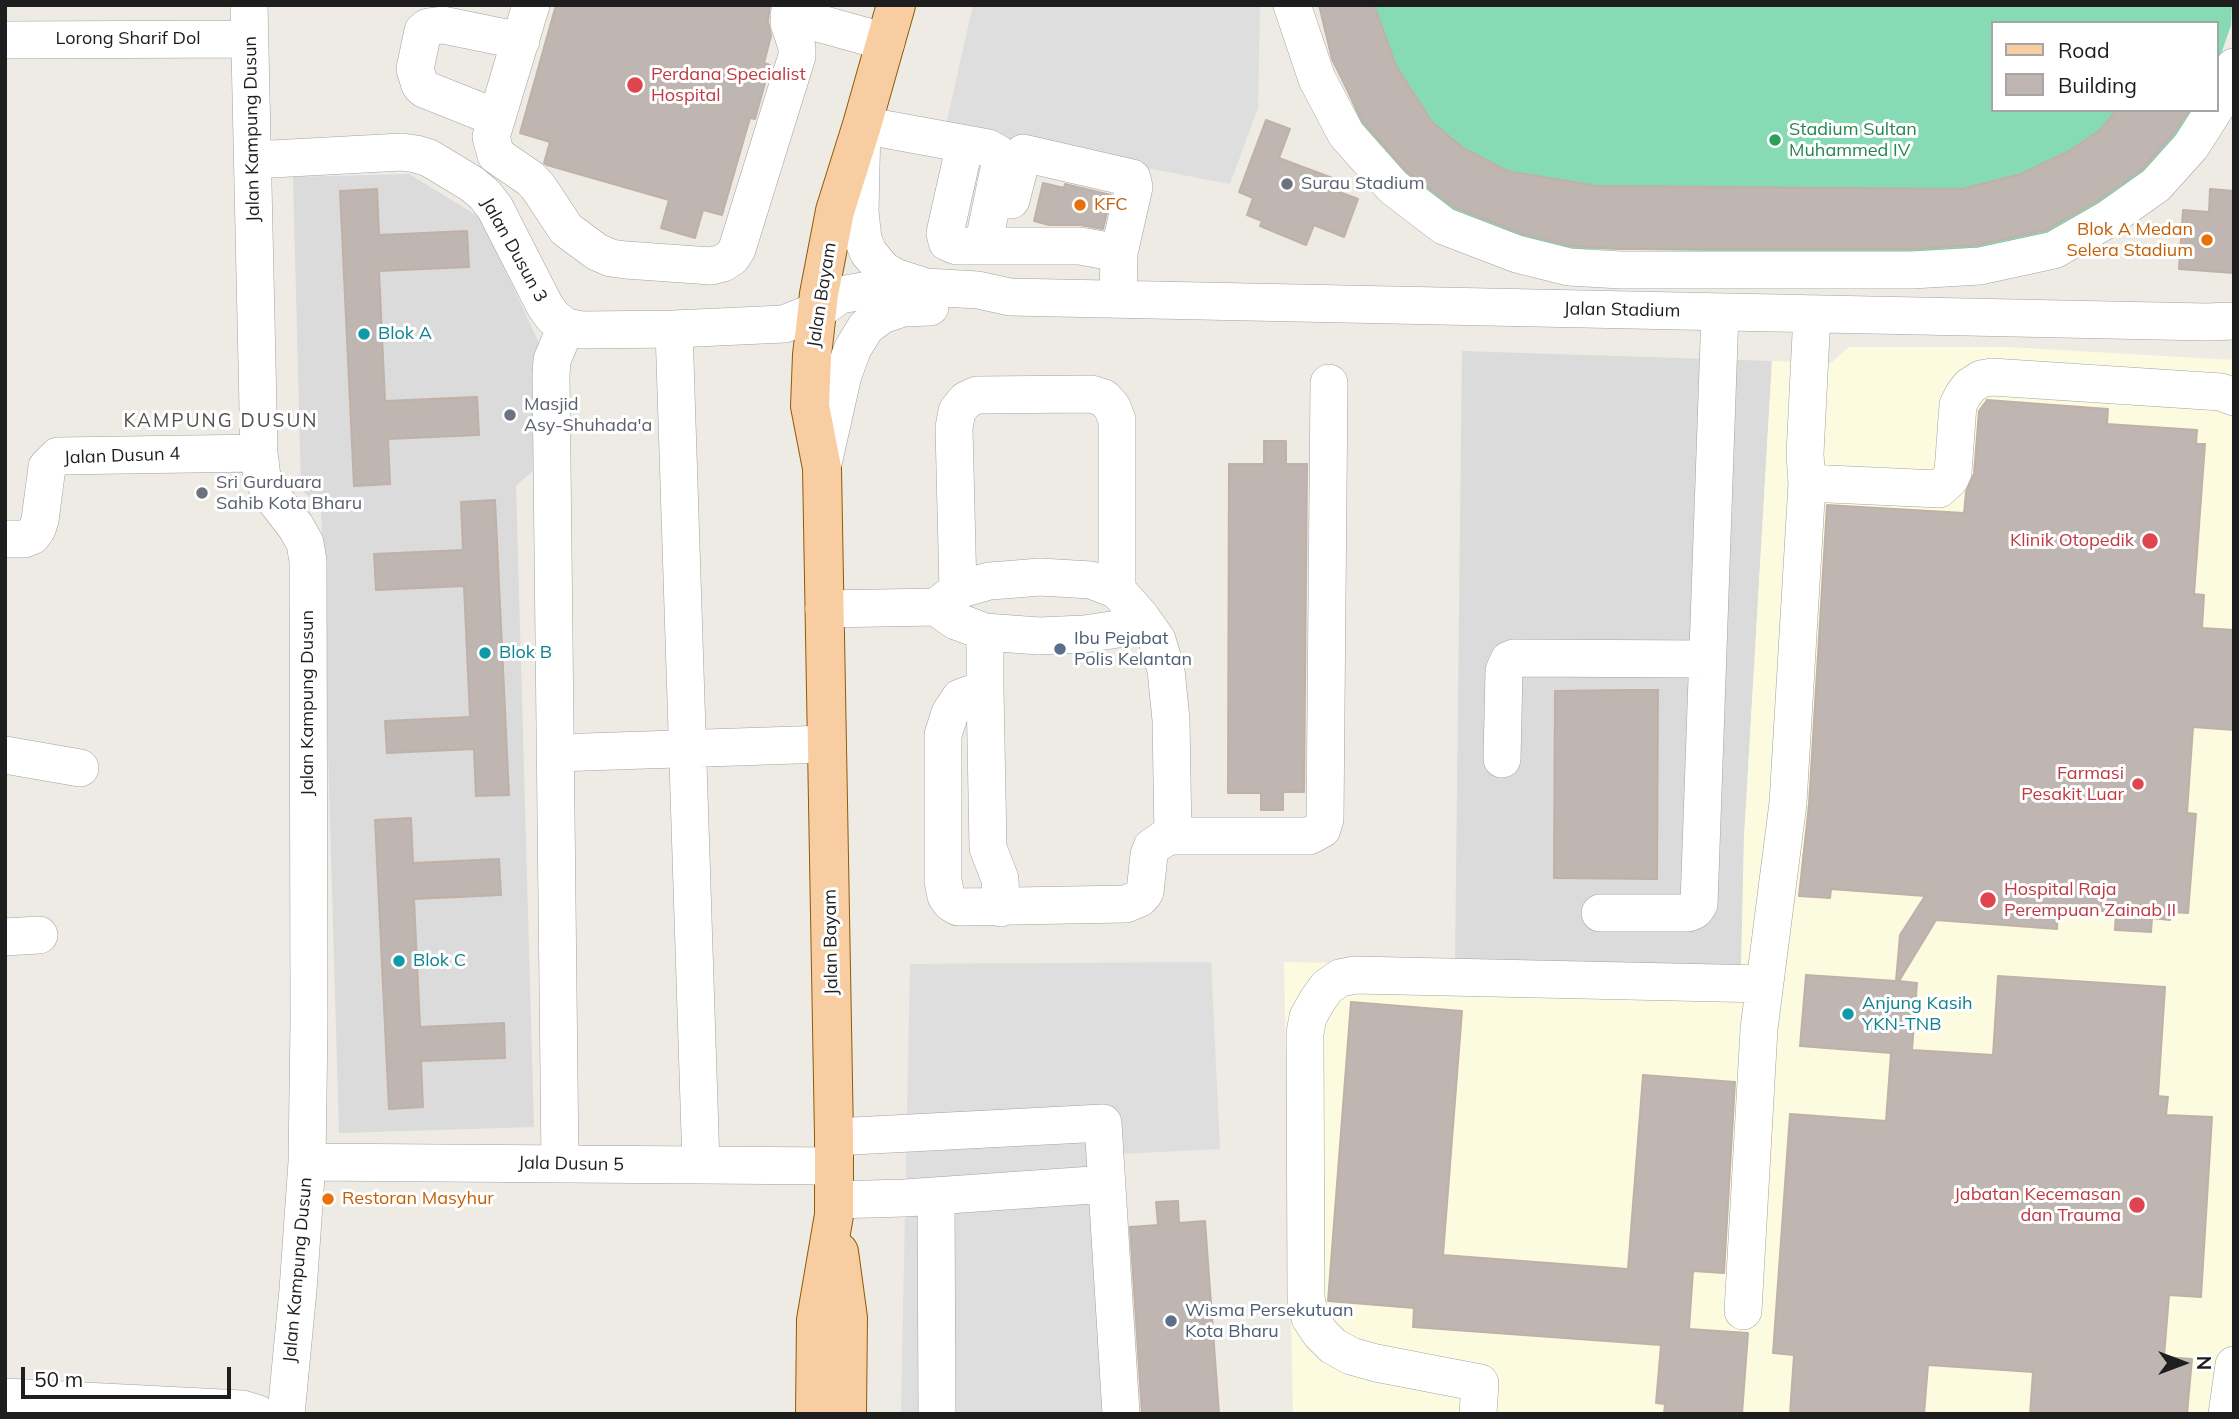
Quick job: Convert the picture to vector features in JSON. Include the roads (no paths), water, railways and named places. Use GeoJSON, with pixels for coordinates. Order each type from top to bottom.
{"type":"FeatureCollection","features":[{"type":"Feature","properties":{"kind":"main road","name":"Jalan Bayam"},"geometry":{"type":"LineString","coordinates":[[815,1414],[816,1320],[834,1180],[822,468],[810,406],[812,355],[835,211],[896,5]]}},
{"type":"Feature","properties":{"kind":"main road"},"geometry":{"type":"LineString","coordinates":[[834,1180],[848,1318],[847,1414]]}},
{"type":"Feature","properties":{"kind":"street"},"geometry":{"type":"LineString","coordinates":[[531,5],[494,127],[496,155],[531,179],[566,229],[597,252],[626,260],[711,266],[732,257],[737,249],[797,56],[797,47],[789,23],[790,10],[886,42]]}},
{"type":"Feature","properties":{"kind":"street"},"geometry":{"type":"LineString","coordinates":[[1292,5],[1317,79],[1346,134],[1393,187],[1444,226],[1517,254],[1569,267],[1621,270],[1912,270],[1980,266],[2054,250],[2108,219],[2156,184],[2191,146],[2213,112]]}},
{"type":"Feature","properties":{"kind":"street","name":"Lorong Sharif Dol"},"geometry":{"type":"LineString","coordinates":[[5,40],[249,22]]}},
{"type":"Feature","properties":{"kind":"street","name":"Jalan Kampung Dusun"},"geometry":{"type":"LineString","coordinates":[[249,22],[259,453],[262,477],[305,543],[308,561],[307,1162],[286,1414]]}},
{"type":"Feature","properties":{"kind":"street"},"geometry":{"type":"LineString","coordinates":[[494,127],[420,85],[415,68],[422,31],[435,25],[443,25],[521,41]]}},
{"type":"Feature","properties":{"kind":"street"},"geometry":{"type":"LineString","coordinates":[[2218,104],[2234,67]]}},
{"type":"Feature","properties":{"kind":"street"},"geometry":{"type":"LineString","coordinates":[[862,125],[965,144],[945,238],[951,245],[1080,246],[1119,253]]}},
{"type":"Feature","properties":{"kind":"street","name":"Jalan Bayam"},"geometry":{"type":"LineString","coordinates":[[862,125],[860,212],[863,239],[868,252],[883,270],[909,283],[926,287],[978,290],[1010,297]]}},
{"type":"Feature","properties":{"kind":"street"},"geometry":{"type":"LineString","coordinates":[[449,171],[494,127]]}},
{"type":"Feature","properties":{"kind":"street","name":"Jalan Dusun 3"},"geometry":{"type":"LineString","coordinates":[[253,160],[402,152],[429,158],[472,184],[490,201],[545,306],[553,317],[566,327]]}},
{"type":"Feature","properties":{"kind":"street"},"geometry":{"type":"LineString","coordinates":[[991,246],[1023,153],[1129,176],[1134,180],[1134,187],[1119,253],[1118,299]]}},
{"type":"Feature","properties":{"kind":"street"},"geometry":{"type":"LineString","coordinates":[[1600,913],[1688,913],[1695,910],[1699,904],[1706,659],[1728,312],[1736,270]]}},
{"type":"Feature","properties":{"kind":"street"},"geometry":{"type":"LineString","coordinates":[[560,1163],[552,360],[566,327],[592,331],[784,324],[817,311],[840,295],[869,290],[926,287]]}},
{"type":"Feature","properties":{"kind":"street","name":"Jalan Bayam"},"geometry":{"type":"LineString","coordinates":[[822,468],[843,375],[853,348],[866,327],[882,314],[903,309],[976,306],[1010,297]]}},
{"type":"Feature","properties":{"kind":"street","name":"Jalan Stadium"},"geometry":{"type":"LineString","coordinates":[[1010,297],[2234,321]]}},
{"type":"Feature","properties":{"kind":"street"},"geometry":{"type":"LineString","coordinates":[[1743,1311],[1764,984],[1787,821],[1807,483],[1805,454],[1812,314]]}},
{"type":"Feature","properties":{"kind":"street"},"geometry":{"type":"LineString","coordinates":[[674,329],[701,1165]]}},
{"type":"Feature","properties":{"kind":"street"},"geometry":{"type":"LineString","coordinates":[[1807,483],[1939,489],[1950,479],[1953,472],[1958,405],[1970,386],[1981,379],[1992,377],[2221,392],[2234,397]]}},
{"type":"Feature","properties":{"kind":"street"},"geometry":{"type":"LineString","coordinates":[[985,689],[960,698],[950,713],[943,735],[943,881],[946,897],[958,907],[1126,904],[1133,902],[1144,892],[1146,867],[1152,847],[1158,841],[1173,836],[1309,836],[1322,829],[1325,819],[1329,383]]}},
{"type":"Feature","properties":{"kind":"street"},"geometry":{"type":"LineString","coordinates":[[1091,394],[1104,398],[1112,407],[1116,420],[1128,603],[1118,629],[1084,634],[1039,636],[985,632],[956,621],[947,598],[954,428],[957,411],[966,400],[977,395],[1091,394]]}},
{"type":"Feature","properties":{"kind":"street","name":"Jalan Dusun 4"},"geometry":{"type":"LineString","coordinates":[[5,539],[24,539],[32,536],[37,529],[47,467],[58,456],[259,453]]}},
{"type":"Feature","properties":{"kind":"street"},"geometry":{"type":"LineString","coordinates":[[824,610],[947,598],[989,582],[1040,577],[1090,580],[1128,603],[1157,640],[1166,670],[1171,720],[1173,836]]}},
{"type":"Feature","properties":{"kind":"street"},"geometry":{"type":"LineString","coordinates":[[985,632],[988,848],[1000,879],[1001,908]]}},
{"type":"Feature","properties":{"kind":"street"},"geometry":{"type":"LineString","coordinates":[[1503,759],[1504,671],[1509,660],[1706,659]]}},
{"type":"Feature","properties":{"kind":"street"},"geometry":{"type":"LineString","coordinates":[[555,753],[827,744]]}},
{"type":"Feature","properties":{"kind":"street"},"geometry":{"type":"LineString","coordinates":[[5,755],[80,768]]}},
{"type":"Feature","properties":{"kind":"street"},"geometry":{"type":"LineString","coordinates":[[1478,1414],[1480,1383],[1351,1356],[1334,1346],[1320,1333],[1310,1318],[1307,1298],[1305,1033],[1308,1017],[1317,1001],[1327,987],[1340,978],[1355,975],[1764,984]]}},
{"type":"Feature","properties":{"kind":"street"},"geometry":{"type":"LineString","coordinates":[[834,1180],[1103,1123],[1121,1414]]}},
{"type":"Feature","properties":{"kind":"street","name":"Jala Dusun 5"},"geometry":{"type":"LineString","coordinates":[[307,1162],[701,1165],[834,1180]]}},
{"type":"Feature","properties":{"kind":"street"},"geometry":{"type":"LineString","coordinates":[[834,1180],[936,1196],[1107,1184]]}},
{"type":"Feature","properties":{"kind":"street"},"geometry":{"type":"LineString","coordinates":[[936,1196],[937,1414]]}},
{"type":"Feature","properties":{"kind":"street"},"geometry":{"type":"LineString","coordinates":[[2227,1414],[2234,1365]]}},
{"type":"Feature","properties":{"kind":"street"},"geometry":{"type":"LineString","coordinates":[[5,1397],[126,1408],[248,1412]]}},
{"type":"Feature","properties":{"kind":"place","name":"Perdana Specialist Hospital"},"geometry":{"type":"Point","coordinates":[635,85]}},
{"type":"Feature","properties":{"kind":"place","name":"Stadium Sultan Muhammed IV"},"geometry":{"type":"Point","coordinates":[1775,140]}},
{"type":"Feature","properties":{"kind":"place","name":"Surau Stadium"},"geometry":{"type":"Point","coordinates":[1287,184]}},
{"type":"Feature","properties":{"kind":"place","name":"KFC"},"geometry":{"type":"Point","coordinates":[1080,205]}},
{"type":"Feature","properties":{"kind":"place","name":"Blok A Medan Selera Stadium"},"geometry":{"type":"Point","coordinates":[2207,240]}},
{"type":"Feature","properties":{"kind":"place","name":"Blok A"},"geometry":{"type":"Point","coordinates":[364,334]}},
{"type":"Feature","properties":{"kind":"place","name":"Masjid Asy-Shuhada'a"},"geometry":{"type":"Point","coordinates":[510,415]}},
{"type":"Feature","properties":{"kind":"place","name":"Sri Gurduara Sahib Kota Bharu"},"geometry":{"type":"Point","coordinates":[202,493]}},
{"type":"Feature","properties":{"kind":"place","name":"Klinik Otopedik"},"geometry":{"type":"Point","coordinates":[2150,541]}},
{"type":"Feature","properties":{"kind":"place","name":"Ibu Pejabat Polis Kelantan"},"geometry":{"type":"Point","coordinates":[1060,649]}},
{"type":"Feature","properties":{"kind":"place","name":"Blok B"},"geometry":{"type":"Point","coordinates":[485,653]}},
{"type":"Feature","properties":{"kind":"place","name":"Farmasi Pesakit Luar"},"geometry":{"type":"Point","coordinates":[2138,784]}},
{"type":"Feature","properties":{"kind":"place","name":"Hospital Raja Perempuan Zainab II"},"geometry":{"type":"Point","coordinates":[1988,900]}},
{"type":"Feature","properties":{"kind":"place","name":"Blok C"},"geometry":{"type":"Point","coordinates":[399,961]}},
{"type":"Feature","properties":{"kind":"place","name":"Anjung Kasih YKN-TNB"},"geometry":{"type":"Point","coordinates":[1848,1014]}},
{"type":"Feature","properties":{"kind":"place","name":"Restoran Masyhur"},"geometry":{"type":"Point","coordinates":[328,1199]}},
{"type":"Feature","properties":{"kind":"place","name":"Jabatan Kecemasan dan Trauma"},"geometry":{"type":"Point","coordinates":[2137,1205]}},
{"type":"Feature","properties":{"kind":"place","name":"Wisma Persekutuan Kota Bharu"},"geometry":{"type":"Point","coordinates":[1171,1321]}},
{"type":"Feature","properties":{"kind":"district","name":"KAMPUNG DUSUN"},"geometry":{"type":"Point","coordinates":[221,421]}}]}
